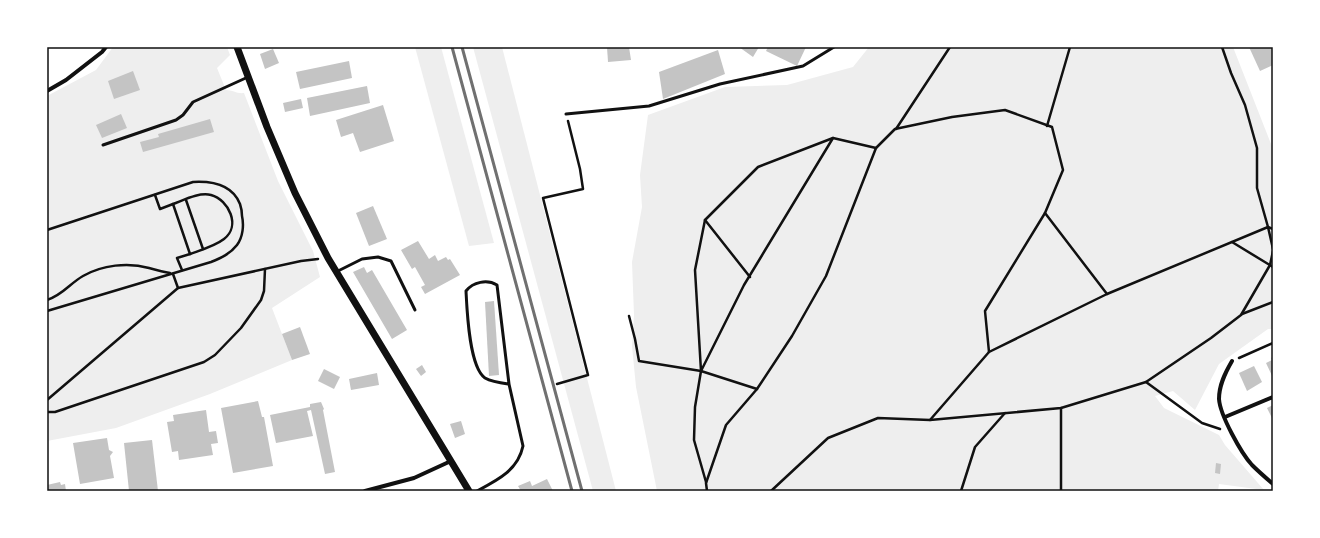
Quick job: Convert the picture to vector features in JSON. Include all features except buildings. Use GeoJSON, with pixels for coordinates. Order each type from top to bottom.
{"type":"FeatureCollection","features":[{"type":"Feature","properties":{"kind":"street"},"geometry":{"type":"LineString","coordinates":[[47,90],[66,80],[102,52],[106,47]]}},
{"type":"Feature","properties":{"kind":"street"},"geometry":{"type":"LineString","coordinates":[[237,47],[267,127],[295,193],[328,258],[469,491]]}},
{"type":"Feature","properties":{"kind":"street"},"geometry":{"type":"LineString","coordinates":[[1232,361],[1222,378],[1219,399],[1225,418],[1230,432],[1251,464],[1273,484]]}},
{"type":"Feature","properties":{"kind":"street"},"geometry":{"type":"LineString","coordinates":[[1225,418],[1273,397]]}},
{"type":"Feature","properties":{"kind":"street"},"geometry":{"type":"LineString","coordinates":[[365,491],[414,478],[451,461]]}},
{"type":"Feature","properties":{"kind":"lane"},"geometry":{"type":"LineString","coordinates":[[566,114],[649,106],[720,84],[803,66],[834,47]]}},
{"type":"Feature","properties":{"kind":"lane"},"geometry":{"type":"LineString","coordinates":[[103,145],[176,120],[183,115],[193,102],[248,77]]}},
{"type":"Feature","properties":{"kind":"lane"},"geometry":{"type":"LineString","coordinates":[[336,272],[362,259],[378,257],[391,261],[415,310]]}},
{"type":"Feature","properties":{"kind":"lane"},"geometry":{"type":"LineString","coordinates":[[477,491],[497,481],[514,466],[521,456],[523,446],[509,384],[497,285],[492,282],[476,283],[471,285],[466,291],[467,314],[472,348],[478,369],[484,378],[497,383],[509,384]]}},
{"type":"Feature","properties":{"kind":"path"},"geometry":{"type":"LineString","coordinates":[[706,483],[726,426],[757,389],[792,336],[826,276],[876,148],[895,129],[950,47]]}},
{"type":"Feature","properties":{"kind":"path"},"geometry":{"type":"LineString","coordinates":[[1047,126],[1070,47]]}},
{"type":"Feature","properties":{"kind":"path"},"geometry":{"type":"LineString","coordinates":[[1222,47],[1231,73],[1245,105],[1257,148],[1257,188],[1273,250],[1272,266],[1241,315]]}},
{"type":"Feature","properties":{"kind":"path"},"geometry":{"type":"LineString","coordinates":[[895,129],[1005,110],[1052,127],[1063,170],[1045,214],[985,311],[988,352]]}},
{"type":"Feature","properties":{"kind":"path"},"geometry":{"type":"LineString","coordinates":[[557,384],[588,375],[542,198],[583,189],[575,147],[566,114]]}},
{"type":"Feature","properties":{"kind":"path"},"geometry":{"type":"LineString","coordinates":[[707,491],[694,440],[695,407],[701,371],[695,270],[705,220],[758,168],[833,138],[876,148]]}},
{"type":"Feature","properties":{"kind":"path"},"geometry":{"type":"LineString","coordinates":[[701,371],[744,285],[833,138]]}},
{"type":"Feature","properties":{"kind":"path"},"geometry":{"type":"LineString","coordinates":[[47,230],[193,182],[206,181],[219,184],[231,191],[240,203],[244,222],[242,234],[237,245],[226,256],[173,274],[47,311]]}},
{"type":"Feature","properties":{"kind":"path"},"geometry":{"type":"LineString","coordinates":[[155,195],[160,209],[200,194],[212,195],[222,201],[229,209],[232,220],[231,230],[226,238],[203,249],[178,258],[182,270]]}},
{"type":"Feature","properties":{"kind":"path"},"geometry":{"type":"LineString","coordinates":[[186,200],[203,249]]}},
{"type":"Feature","properties":{"kind":"path"},"geometry":{"type":"LineString","coordinates":[[173,204],[190,254]]}},
{"type":"Feature","properties":{"kind":"path"},"geometry":{"type":"LineString","coordinates":[[1045,214],[1107,294]]}},
{"type":"Feature","properties":{"kind":"path"},"geometry":{"type":"LineString","coordinates":[[705,220],[750,277]]}},
{"type":"Feature","properties":{"kind":"path"},"geometry":{"type":"LineString","coordinates":[[930,420],[988,352],[1107,294],[1268,227],[1273,229]]}},
{"type":"Feature","properties":{"kind":"path"},"geometry":{"type":"LineString","coordinates":[[1232,242],[1272,266]]}},
{"type":"Feature","properties":{"kind":"path"},"geometry":{"type":"LineString","coordinates":[[47,400],[178,288],[301,260],[328,258]]}},
{"type":"Feature","properties":{"kind":"path"},"geometry":{"type":"LineString","coordinates":[[47,300],[56,297],[81,277],[107,267],[123,265],[135,266],[150,268],[156,272],[173,274]]}},
{"type":"Feature","properties":{"kind":"path"},"geometry":{"type":"LineString","coordinates":[[47,412],[55,412],[204,362],[214,355],[241,328],[261,300],[264,291],[265,269]]}},
{"type":"Feature","properties":{"kind":"path"},"geometry":{"type":"LineString","coordinates":[[173,274],[178,288]]}},
{"type":"Feature","properties":{"kind":"path"},"geometry":{"type":"LineString","coordinates":[[771,491],[828,438],[878,418],[930,420],[1061,408],[1146,382],[1211,338],[1241,315],[1273,302]]}},
{"type":"Feature","properties":{"kind":"path"},"geometry":{"type":"LineString","coordinates":[[629,316],[639,361],[701,371],[757,389]]}},
{"type":"Feature","properties":{"kind":"path"},"geometry":{"type":"LineString","coordinates":[[1232,361],[1273,342]]}},
{"type":"Feature","properties":{"kind":"path"},"geometry":{"type":"LineString","coordinates":[[1146,382],[1202,423],[1230,432]]}},
{"type":"Feature","properties":{"kind":"path"},"geometry":{"type":"LineString","coordinates":[[1061,408],[1061,491]]}},
{"type":"Feature","properties":{"kind":"path"},"geometry":{"type":"LineString","coordinates":[[961,491],[975,447],[1005,414]]}},
{"type":"Feature","properties":{"kind":"shaded area"},"geometry":{"type":"Polygon","coordinates":[[[113,47],[227,47],[230,55],[217,68],[226,90],[244,93],[278,181],[313,251],[320,277],[272,308],[292,360],[210,394],[116,428],[47,441],[47,96],[96,70],[113,47]]]}},
{"type":"Feature","properties":{"kind":"shaded area"},"geometry":{"type":"Polygon","coordinates":[[[415,47],[441,47],[494,243],[469,246],[415,47]]]}},
{"type":"Feature","properties":{"kind":"shaded area"},"geometry":{"type":"Polygon","coordinates":[[[473,47],[502,47],[616,491],[593,491],[473,47]]]}},
{"type":"Feature","properties":{"kind":"shaded area"},"geometry":{"type":"Polygon","coordinates":[[[869,47],[1233,47],[1273,149],[1273,329],[1268,329],[1219,364],[1195,410],[1173,391],[1155,396],[1164,408],[1219,435],[1225,445],[1264,490],[1219,484],[1218,491],[657,491],[636,387],[632,346],[634,315],[632,262],[642,207],[640,175],[648,115],[725,87],[787,85],[853,67],[869,47]]]}},
{"type":"Feature","properties":{"kind":"railway"},"geometry":{"type":"LineString","coordinates":[[452,47],[572,491]]}},
{"type":"Feature","properties":{"kind":"railway"},"geometry":{"type":"LineString","coordinates":[[462,47],[582,491]]}}]}
